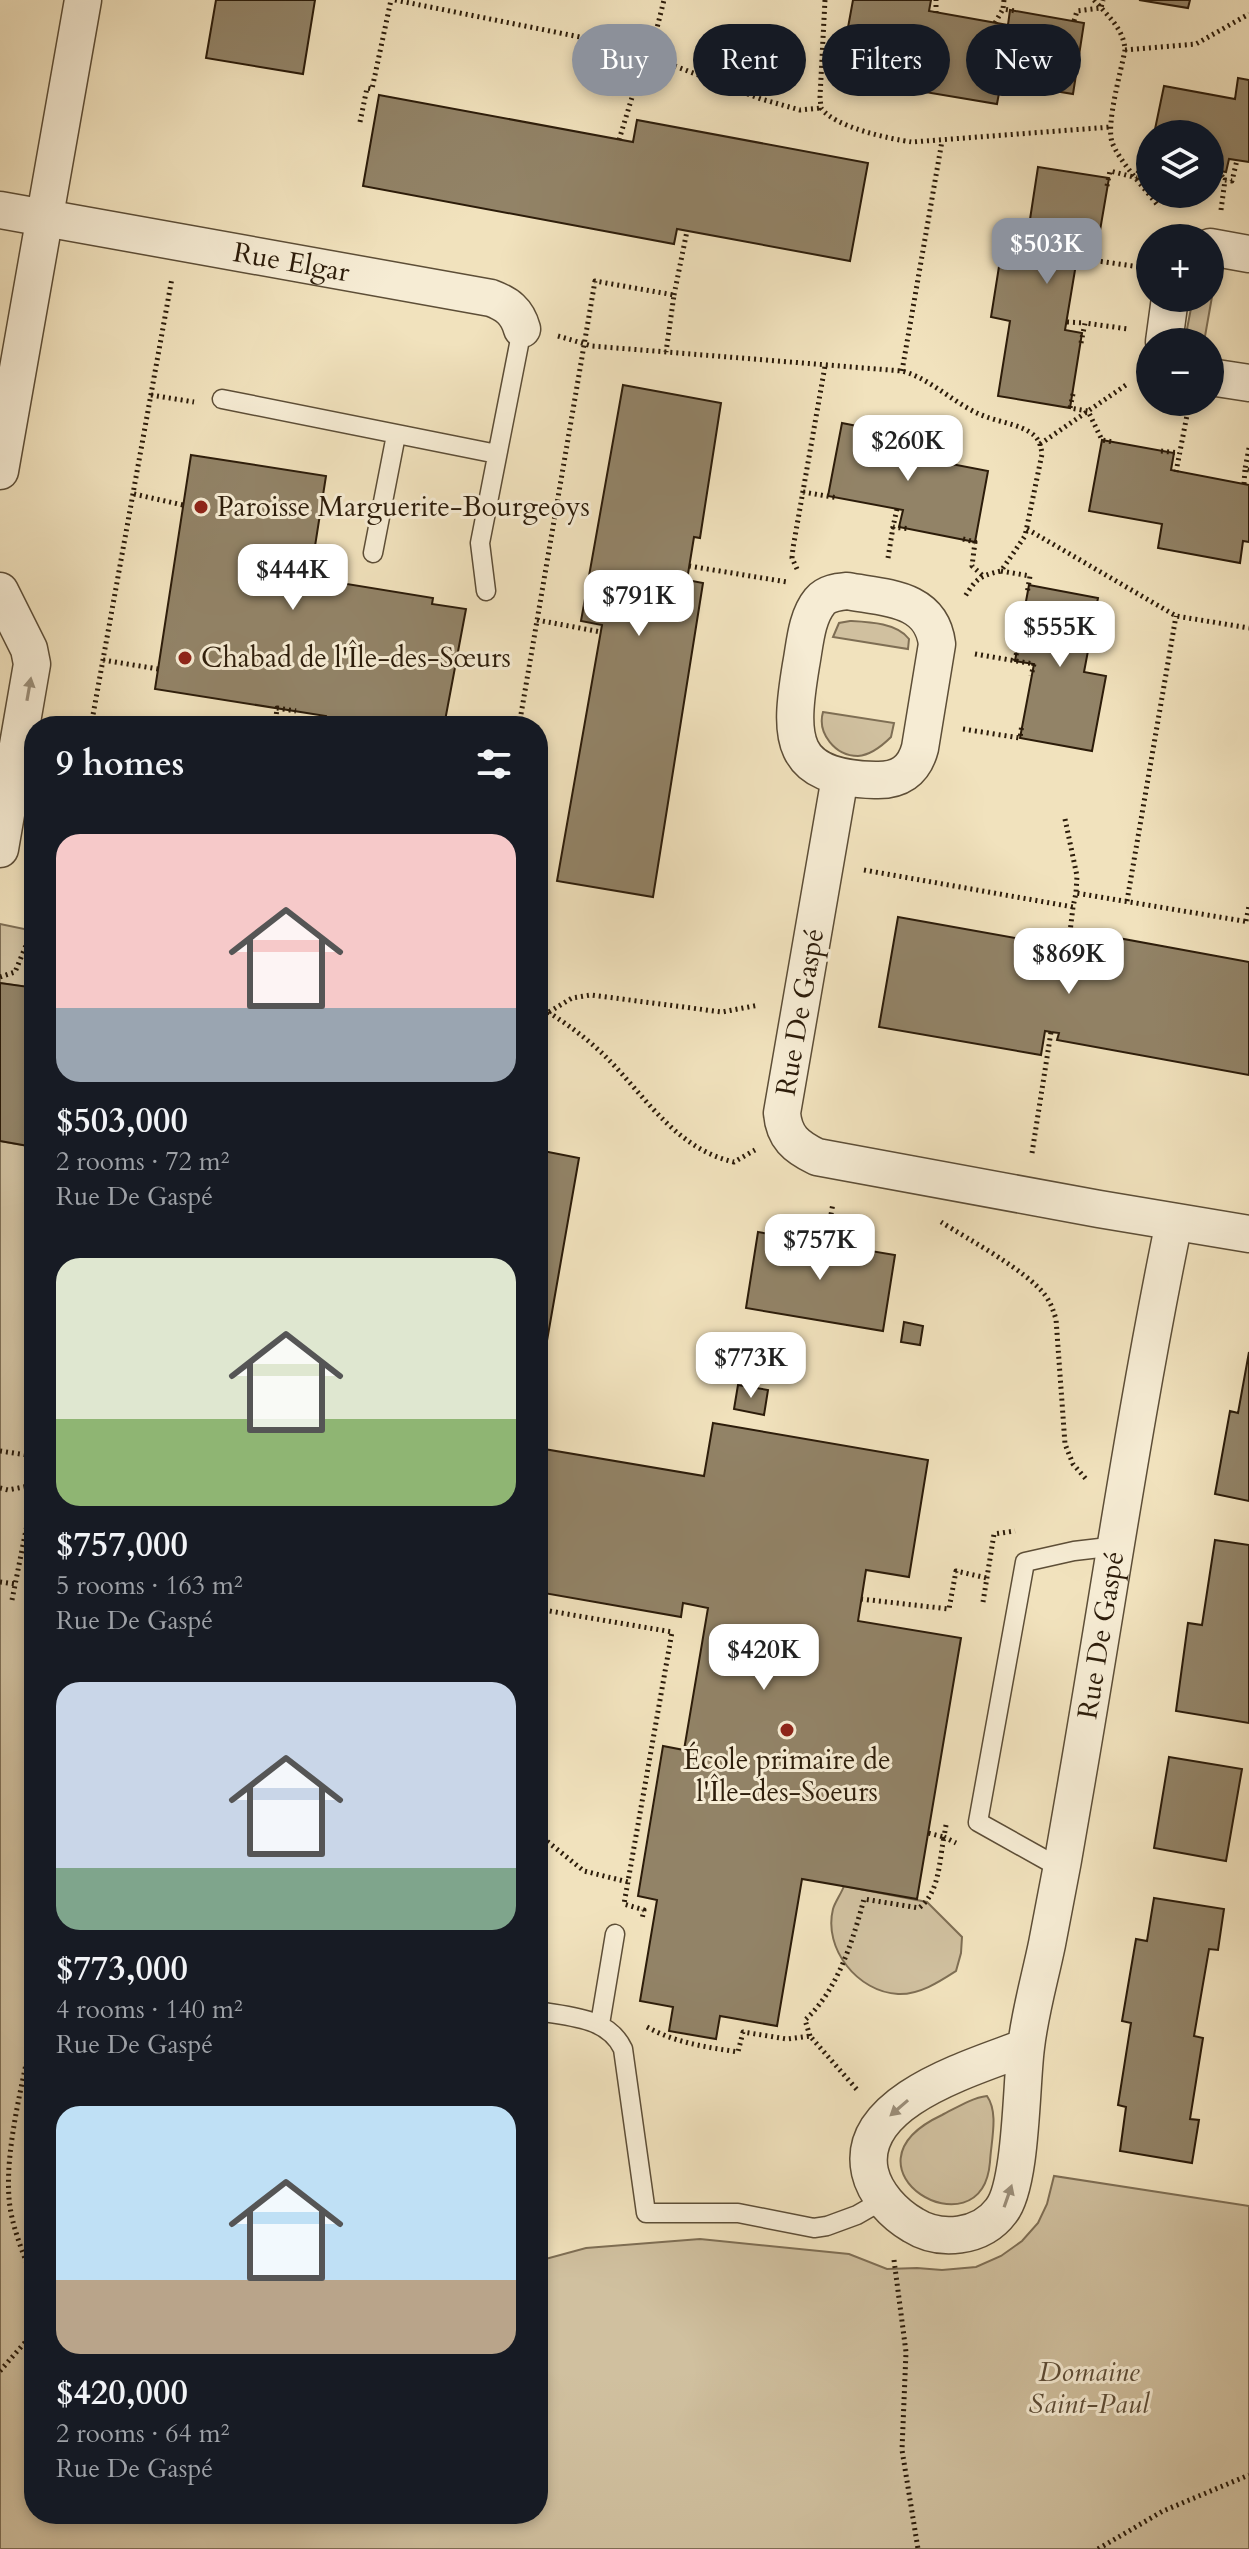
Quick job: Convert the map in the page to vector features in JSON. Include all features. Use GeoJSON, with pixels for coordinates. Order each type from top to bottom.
{"type":"FeatureCollection","features":[{"type":"Feature","properties":{"kind":"street"},"geometry":{"type":"LineString","coordinates":[[0,471],[83,0]]}},
{"type":"Feature","properties":{"kind":"street","name":"Rue Elgar"},"geometry":{"type":"LineString","coordinates":[[0,210],[491,298],[514,311],[522,329]]}},
{"type":"Feature","properties":{"kind":"street"},"geometry":{"type":"LineString","coordinates":[[1224,238],[1249,254]]}},
{"type":"Feature","properties":{"kind":"street"},"geometry":{"type":"LineString","coordinates":[[1224,379],[1249,383]]}},
{"type":"Feature","properties":{"kind":"street"},"geometry":{"type":"LineString","coordinates":[[0,591],[29,649],[32,664],[0,849]]}},
{"type":"Feature","properties":{"kind":"street"},"geometry":{"type":"LineString","coordinates":[[847,591],[914,606],[932,625],[937,644],[916,761],[908,772],[896,778],[880,781],[840,777],[824,772],[809,762],[800,749],[794,729],[794,708],[807,633],[814,611],[822,598],[833,592],[847,591]]}},
{"type":"Feature","properties":{"kind":"street","name":"Rue De Gaspé"},"geometry":{"type":"LineString","coordinates":[[840,777],[782,1113],[783,1127],[790,1139],[800,1149],[817,1157],[1249,1234]]}},
{"type":"Feature","properties":{"kind":"street","name":"Rue De Gaspé"},"geometry":{"type":"LineString","coordinates":[[1026,2047],[936,2083],[893,2111],[876,2133],[869,2166],[873,2183],[883,2200],[911,2224],[927,2233],[944,2236],[976,2230],[1002,2211],[1012,2184],[1023,2103],[1026,2047],[1062,1869],[1174,1222]]}},
{"type":"Feature","properties":{"kind":"lane"},"geometry":{"type":"LineString","coordinates":[[486,591],[480,543],[522,329]]}},
{"type":"Feature","properties":{"kind":"lane"},"geometry":{"type":"LineString","coordinates":[[214,402],[497,454]]}},
{"type":"Feature","properties":{"kind":"lane"},"geometry":{"type":"LineString","coordinates":[[373,553],[396,435]]}},
{"type":"Feature","properties":{"kind":"lane"},"geometry":{"type":"LineString","coordinates":[[1062,1869],[978,1822],[1025,1562],[1074,1551],[1117,1546]]}},
{"type":"Feature","properties":{"kind":"lane"},"geometry":{"type":"LineString","coordinates":[[600,2024],[615,1934]]}},
{"type":"Feature","properties":{"kind":"lane"},"geometry":{"type":"LineString","coordinates":[[548,2013],[600,2024],[617,2035],[623,2049],[646,2213],[738,2213],[814,2228],[857,2215],[883,2200]]}},
{"type":"Feature","properties":{"kind":"path"},"geometry":{"type":"LineString","coordinates":[[360,122],[367,88],[372,89],[393,0],[572,35]]}},
{"type":"Feature","properties":{"kind":"path"},"geometry":{"type":"LineString","coordinates":[[658,24],[664,0]]}},
{"type":"Feature","properties":{"kind":"path"},"geometry":{"type":"LineString","coordinates":[[825,0],[821,108],[830,118],[888,138],[912,142],[1111,127]]}},
{"type":"Feature","properties":{"kind":"path"},"geometry":{"type":"LineString","coordinates":[[936,0],[936,13]]}},
{"type":"Feature","properties":{"kind":"path"},"geometry":{"type":"LineString","coordinates":[[995,23],[1004,0]]}},
{"type":"Feature","properties":{"kind":"path"},"geometry":{"type":"LineString","coordinates":[[1094,0],[1125,39],[1111,127],[1112,141],[1136,177]]}},
{"type":"Feature","properties":{"kind":"path"},"geometry":{"type":"LineString","coordinates":[[1101,8],[1103,0]]}},
{"type":"Feature","properties":{"kind":"path"},"geometry":{"type":"LineString","coordinates":[[1074,21],[1077,11],[1101,8]]}},
{"type":"Feature","properties":{"kind":"path"},"geometry":{"type":"LineString","coordinates":[[1003,9],[1016,11]]}},
{"type":"Feature","properties":{"kind":"path"},"geometry":{"type":"LineString","coordinates":[[1125,50],[1196,44],[1249,14]]}},
{"type":"Feature","properties":{"kind":"path"},"geometry":{"type":"LineString","coordinates":[[677,68],[707,81],[800,110],[821,108]]}},
{"type":"Feature","properties":{"kind":"path"},"geometry":{"type":"LineString","coordinates":[[619,140],[634,96]]}},
{"type":"Feature","properties":{"kind":"path"},"geometry":{"type":"LineString","coordinates":[[902,371],[942,141]]}},
{"type":"Feature","properties":{"kind":"path"},"geometry":{"type":"LineString","coordinates":[[1217,224],[1225,180],[1232,181],[1237,160]]}},
{"type":"Feature","properties":{"kind":"path"},"geometry":{"type":"LineString","coordinates":[[1107,186],[1110,171],[1136,178]]}},
{"type":"Feature","properties":{"kind":"path"},"geometry":{"type":"LineString","coordinates":[[666,352],[687,231]]}},
{"type":"Feature","properties":{"kind":"path"},"geometry":{"type":"LineString","coordinates":[[1095,261],[1098,246]]}},
{"type":"Feature","properties":{"kind":"path"},"geometry":{"type":"LineString","coordinates":[[1077,258],[1136,266]]}},
{"type":"Feature","properties":{"kind":"path"},"geometry":{"type":"LineString","coordinates":[[93,716],[173,276]]}},
{"type":"Feature","properties":{"kind":"path"},"geometry":{"type":"LineString","coordinates":[[521,716],[595,281],[674,295]]}},
{"type":"Feature","properties":{"kind":"path"},"geometry":{"type":"LineString","coordinates":[[1067,322],[1130,330]]}},
{"type":"Feature","properties":{"kind":"path"},"geometry":{"type":"LineString","coordinates":[[1081,343],[1085,323]]}},
{"type":"Feature","properties":{"kind":"path"},"geometry":{"type":"LineString","coordinates":[[561,336],[592,346],[902,371],[915,375],[972,410],[1029,431],[1040,444],[1040,471],[1025,536],[1001,571]]}},
{"type":"Feature","properties":{"kind":"path"},"geometry":{"type":"LineString","coordinates":[[797,570],[792,558],[825,366]]}},
{"type":"Feature","properties":{"kind":"path"},"geometry":{"type":"LineString","coordinates":[[1040,444],[1126,385]]}},
{"type":"Feature","properties":{"kind":"path"},"geometry":{"type":"LineString","coordinates":[[1073,394],[1070,408],[1088,411]]}},
{"type":"Feature","properties":{"kind":"path"},"geometry":{"type":"LineString","coordinates":[[151,395],[214,402]]}},
{"type":"Feature","properties":{"kind":"path"},"geometry":{"type":"LineString","coordinates":[[1088,411],[1102,440],[1113,442]]}},
{"type":"Feature","properties":{"kind":"path"},"geometry":{"type":"LineString","coordinates":[[1176,472],[1187,416]]}},
{"type":"Feature","properties":{"kind":"path"},"geometry":{"type":"LineString","coordinates":[[1244,484],[1249,448]]}},
{"type":"Feature","properties":{"kind":"path"},"geometry":{"type":"LineString","coordinates":[[1161,451],[1180,453]]}},
{"type":"Feature","properties":{"kind":"path"},"geometry":{"type":"LineString","coordinates":[[803,492],[838,498]]}},
{"type":"Feature","properties":{"kind":"path"},"geometry":{"type":"LineString","coordinates":[[133,493],[183,505]]}},
{"type":"Feature","properties":{"kind":"path"},"geometry":{"type":"LineString","coordinates":[[886,570],[897,509]]}},
{"type":"Feature","properties":{"kind":"path"},"geometry":{"type":"LineString","coordinates":[[893,527],[910,529]]}},
{"type":"Feature","properties":{"kind":"path"},"geometry":{"type":"LineString","coordinates":[[1027,529],[1176,616],[1249,628]]}},
{"type":"Feature","properties":{"kind":"path"},"geometry":{"type":"LineString","coordinates":[[963,539],[975,542],[972,566],[982,575]]}},
{"type":"Feature","properties":{"kind":"path"},"geometry":{"type":"LineString","coordinates":[[689,566],[788,583]]}},
{"type":"Feature","properties":{"kind":"path"},"geometry":{"type":"LineString","coordinates":[[964,598],[982,575],[1001,571],[1030,576],[1027,594]]}},
{"type":"Feature","properties":{"kind":"path"},"geometry":{"type":"LineString","coordinates":[[1127,901],[1176,616]]}},
{"type":"Feature","properties":{"kind":"path"},"geometry":{"type":"LineString","coordinates":[[537,620],[601,632]]}},
{"type":"Feature","properties":{"kind":"path"},"geometry":{"type":"LineString","coordinates":[[1015,661],[1017,650]]}},
{"type":"Feature","properties":{"kind":"path"},"geometry":{"type":"LineString","coordinates":[[964,652],[1034,664],[1031,676]]}},
{"type":"Feature","properties":{"kind":"path"},"geometry":{"type":"LineString","coordinates":[[103,660],[158,669]]}},
{"type":"Feature","properties":{"kind":"path"},"geometry":{"type":"LineString","coordinates":[[276,716],[277,708],[296,711]]}},
{"type":"Feature","properties":{"kind":"path"},"geometry":{"type":"LineString","coordinates":[[951,727],[1020,738],[1022,724]]}},
{"type":"Feature","properties":{"kind":"path"},"geometry":{"type":"LineString","coordinates":[[1065,819],[1077,876],[1067,957]]}},
{"type":"Feature","properties":{"kind":"path"},"geometry":{"type":"LineString","coordinates":[[852,868],[1073,907]]}},
{"type":"Feature","properties":{"kind":"path"},"geometry":{"type":"LineString","coordinates":[[1076,893],[1248,921],[1249,906]]}},
{"type":"Feature","properties":{"kind":"path"},"geometry":{"type":"LineString","coordinates":[[0,977],[15,972],[24,950]]}},
{"type":"Feature","properties":{"kind":"path"},"geometry":{"type":"LineString","coordinates":[[734,1162],[705,1153],[688,1143],[666,1124],[605,1056],[549,1012],[572,998],[591,995],[722,1012],[759,1005]]}},
{"type":"Feature","properties":{"kind":"path"},"geometry":{"type":"LineString","coordinates":[[1032,1153],[1051,1032]]}},
{"type":"Feature","properties":{"kind":"path"},"geometry":{"type":"LineString","coordinates":[[826,1244],[833,1203]]}},
{"type":"Feature","properties":{"kind":"path"},"geometry":{"type":"LineString","coordinates":[[940,1221],[1029,1280],[1051,1304],[1056,1319],[1065,1444],[1073,1464],[1086,1479]]}},
{"type":"Feature","properties":{"kind":"path"},"geometry":{"type":"LineString","coordinates":[[0,1451],[24,1455]]}},
{"type":"Feature","properties":{"kind":"path"},"geometry":{"type":"LineString","coordinates":[[0,1488],[24,1489]]}},
{"type":"Feature","properties":{"kind":"path"},"geometry":{"type":"LineString","coordinates":[[12,1600],[24,1539]]}},
{"type":"Feature","properties":{"kind":"path"},"geometry":{"type":"LineString","coordinates":[[861,1599],[949,1609],[956,1571],[987,1578]]}},
{"type":"Feature","properties":{"kind":"path"},"geometry":{"type":"LineString","coordinates":[[0,1582],[15,1584]]}},
{"type":"Feature","properties":{"kind":"path"},"geometry":{"type":"LineString","coordinates":[[548,1611],[672,1632],[624,1904],[644,1910],[642,1922]]}},
{"type":"Feature","properties":{"kind":"path"},"geometry":{"type":"LineString","coordinates":[[863,2096],[810,2036],[805,2020],[815,2011],[849,1954],[864,1899],[919,1908],[927,1902],[934,1889],[944,1837],[928,1833]]}},
{"type":"Feature","properties":{"kind":"path"},"geometry":{"type":"LineString","coordinates":[[548,1842],[584,1871],[628,1882]]}},
{"type":"Feature","properties":{"kind":"path"},"geometry":{"type":"LineString","coordinates":[[638,2015],[647,2027],[667,2038],[738,2052],[743,2032],[787,2039],[810,2036]]}},
{"type":"Feature","properties":{"kind":"path"},"geometry":{"type":"LineString","coordinates":[[24,2080],[8,2167],[9,2202],[24,2255]]}},
{"type":"Feature","properties":{"kind":"path"},"geometry":{"type":"LineString","coordinates":[[892,2250],[906,2352],[902,2450],[918,2549]]}},
{"type":"Feature","properties":{"kind":"path"},"geometry":{"type":"LineString","coordinates":[[0,2371],[24,2344]]}},
{"type":"Feature","properties":{"kind":"path"},"geometry":{"type":"LineString","coordinates":[[1098,2549],[1163,2511],[1249,2475]]}},
{"type":"Feature","properties":{"kind":"green space"},"geometry":{"type":"Polygon","coordinates":[[[1190,312],[1209,312],[1206,328],[1187,328],[1190,312]]]}},
{"type":"Feature","properties":{"kind":"green space"},"geometry":{"type":"Polygon","coordinates":[[[839,623],[882,624],[897,630],[909,639],[908,649],[833,637],[839,623]]]}},
{"type":"Feature","properties":{"kind":"green space"},"geometry":{"type":"Polygon","coordinates":[[[823,712],[894,723],[891,737],[867,754],[850,755],[835,748],[825,735],[823,712]]]}},
{"type":"Feature","properties":{"kind":"green space"},"geometry":{"type":"Polygon","coordinates":[[[0,924],[24,929],[24,986],[0,983],[0,924]]]}},
{"type":"Feature","properties":{"kind":"green space","name":"Domaine Saint-Paul"},"geometry":{"type":"Polygon","coordinates":[[[0,1141],[24,1145],[24,2524],[548,2524],[548,2258],[586,2248],[700,2239],[849,2254],[887,2269],[976,2267],[1001,2256],[1022,2241],[1038,2223],[1054,2176],[1249,2206],[1249,2549],[0,2549],[0,1141]]]}},
{"type":"Feature","properties":{"kind":"green space"},"geometry":{"type":"Polygon","coordinates":[[[844,1886],[927,1902],[962,1937],[956,1971],[928,1987],[906,1994],[883,1991],[857,1977],[847,1966],[833,1939],[833,1909],[844,1886]]]}},
{"type":"Feature","properties":{"kind":"green space"},"geometry":{"type":"Polygon","coordinates":[[[987,2096],[993,2111],[993,2128],[990,2162],[981,2190],[963,2203],[942,2203],[921,2194],[905,2178],[901,2158],[911,2136],[942,2115],[987,2096]]]}},
{"type":"Feature","properties":{"kind":"building"},"geometry":{"type":"Polygon","coordinates":[[[216,0],[315,0],[303,74],[206,58],[216,0]]]}},
{"type":"Feature","properties":{"kind":"building"},"geometry":{"type":"Polygon","coordinates":[[[853,0],[931,0],[929,11],[1002,24],[966,24],[966,96],[998,96],[997,104],[949,96],[950,24],[849,24],[853,0]]]}},
{"type":"Feature","properties":{"kind":"building"},"geometry":{"type":"Polygon","coordinates":[[[1139,0],[1190,0],[1188,8],[1139,0]]]}},
{"type":"Feature","properties":{"kind":"building"},"geometry":{"type":"Polygon","coordinates":[[[1010,10],[1084,23],[1081,42],[1081,24],[1008,24],[1010,10]]]}},
{"type":"Feature","properties":{"kind":"building"},"geometry":{"type":"Polygon","coordinates":[[[1238,78],[1249,80],[1249,162],[1229,159],[1226,172],[1224,120],[1157,120],[1164,86],[1235,99],[1238,78]]]}},
{"type":"Feature","properties":{"kind":"building"},"geometry":{"type":"Polygon","coordinates":[[[379,95],[633,142],[637,120],[868,163],[850,261],[677,229],[674,244],[363,186],[379,95]]]}},
{"type":"Feature","properties":{"kind":"building"},"geometry":{"type":"Polygon","coordinates":[[[1038,167],[1109,178],[1096,254],[1078,252],[1065,330],[1082,333],[1070,408],[998,396],[1010,321],[991,317],[1004,235],[1027,239],[1038,167]]]}},
{"type":"Feature","properties":{"kind":"building"},"geometry":{"type":"Polygon","coordinates":[[[623,385],[721,403],[700,538],[694,537],[687,580],[703,583],[653,897],[557,881],[602,625],[581,621],[623,385]]]}},
{"type":"Feature","properties":{"kind":"building"},"geometry":{"type":"Polygon","coordinates":[[[842,423],[918,438],[915,457],[988,471],[975,542],[899,527],[903,510],[828,496],[842,423]]]}},
{"type":"Feature","properties":{"kind":"building"},"geometry":{"type":"Polygon","coordinates":[[[1102,440],[1174,453],[1171,470],[1249,485],[1249,542],[1243,541],[1240,563],[1158,548],[1162,524],[1089,511],[1102,440]]]}},
{"type":"Feature","properties":{"kind":"building"},"geometry":{"type":"Polygon","coordinates":[[[191,455],[326,476],[310,578],[433,598],[432,604],[466,609],[446,716],[326,716],[155,689],[191,455]]]}},
{"type":"Feature","properties":{"kind":"building"},"geometry":{"type":"Polygon","coordinates":[[[1029,585],[1098,598],[1084,672],[1106,676],[1092,751],[1020,738],[1034,664],[1015,661],[1029,585]]]}},
{"type":"Feature","properties":{"kind":"building"},"geometry":{"type":"Polygon","coordinates":[[[898,917],[1060,946],[1059,955],[1085,962],[1091,933],[1249,962],[1249,1075],[1057,1040],[1059,1033],[1045,1031],[1041,1055],[879,1027],[898,917]]]}},
{"type":"Feature","properties":{"kind":"building"},"geometry":{"type":"Polygon","coordinates":[[[0,983],[24,986],[24,1145],[0,1141],[0,983]]]}},
{"type":"Feature","properties":{"kind":"building"},"geometry":{"type":"Polygon","coordinates":[[[548,1152],[579,1158],[548,1335],[548,1152]]]}},
{"type":"Feature","properties":{"kind":"building"},"geometry":{"type":"Polygon","coordinates":[[[758,1232],[895,1255],[883,1331],[746,1308],[758,1232]]]}},
{"type":"Feature","properties":{"kind":"building"},"geometry":{"type":"Polygon","coordinates":[[[904,1322],[923,1326],[920,1345],[901,1342],[904,1322]]]}},
{"type":"Feature","properties":{"kind":"building"},"geometry":{"type":"Polygon","coordinates":[[[1249,1352],[1249,1501],[1215,1494],[1230,1411],[1238,1413],[1249,1352]]]}},
{"type":"Feature","properties":{"kind":"building"},"geometry":{"type":"Polygon","coordinates":[[[738,1385],[768,1390],[764,1415],[734,1409],[738,1385]]]}},
{"type":"Feature","properties":{"kind":"building"},"geometry":{"type":"Polygon","coordinates":[[[713,1423],[928,1460],[909,1577],[866,1570],[858,1621],[961,1638],[917,1899],[802,1879],[777,2026],[720,2016],[716,2039],[669,2031],[673,2007],[640,2001],[657,1900],[638,1896],[663,1746],[684,1750],[708,1608],[683,1603],[681,1617],[548,1594],[548,1450],[704,1476],[713,1423]]]}},
{"type":"Feature","properties":{"kind":"building"},"geometry":{"type":"Polygon","coordinates":[[[1215,1540],[1249,1545],[1249,1723],[1176,1711],[1188,1623],[1202,1625],[1215,1540]]]}},
{"type":"Feature","properties":{"kind":"building"},"geometry":{"type":"Polygon","coordinates":[[[1169,1757],[1242,1769],[1226,1861],[1154,1848],[1169,1757]]]}},
{"type":"Feature","properties":{"kind":"building"},"geometry":{"type":"Polygon","coordinates":[[[1154,1898],[1224,1909],[1218,1950],[1209,1949],[1194,2036],[1203,2038],[1190,2119],[1199,2120],[1192,2163],[1120,2151],[1126,2107],[1118,2105],[1131,2023],[1122,2021],[1136,1939],[1147,1941],[1154,1898]]]}},
{"type":"Feature","properties":{"kind":"place","name":"Paroisse Marguerite-Bourgeoys"},"geometry":{"type":"Point","coordinates":[201,507]}},
{"type":"Feature","properties":{"kind":"place","name":"Chabad de l'Île-des-Sœurs"},"geometry":{"type":"Point","coordinates":[185,658]}},
{"type":"Feature","properties":{"kind":"place","name":"École primaire de l'Île-des-Soeurs"},"geometry":{"type":"Point","coordinates":[787,1730]}}]}
